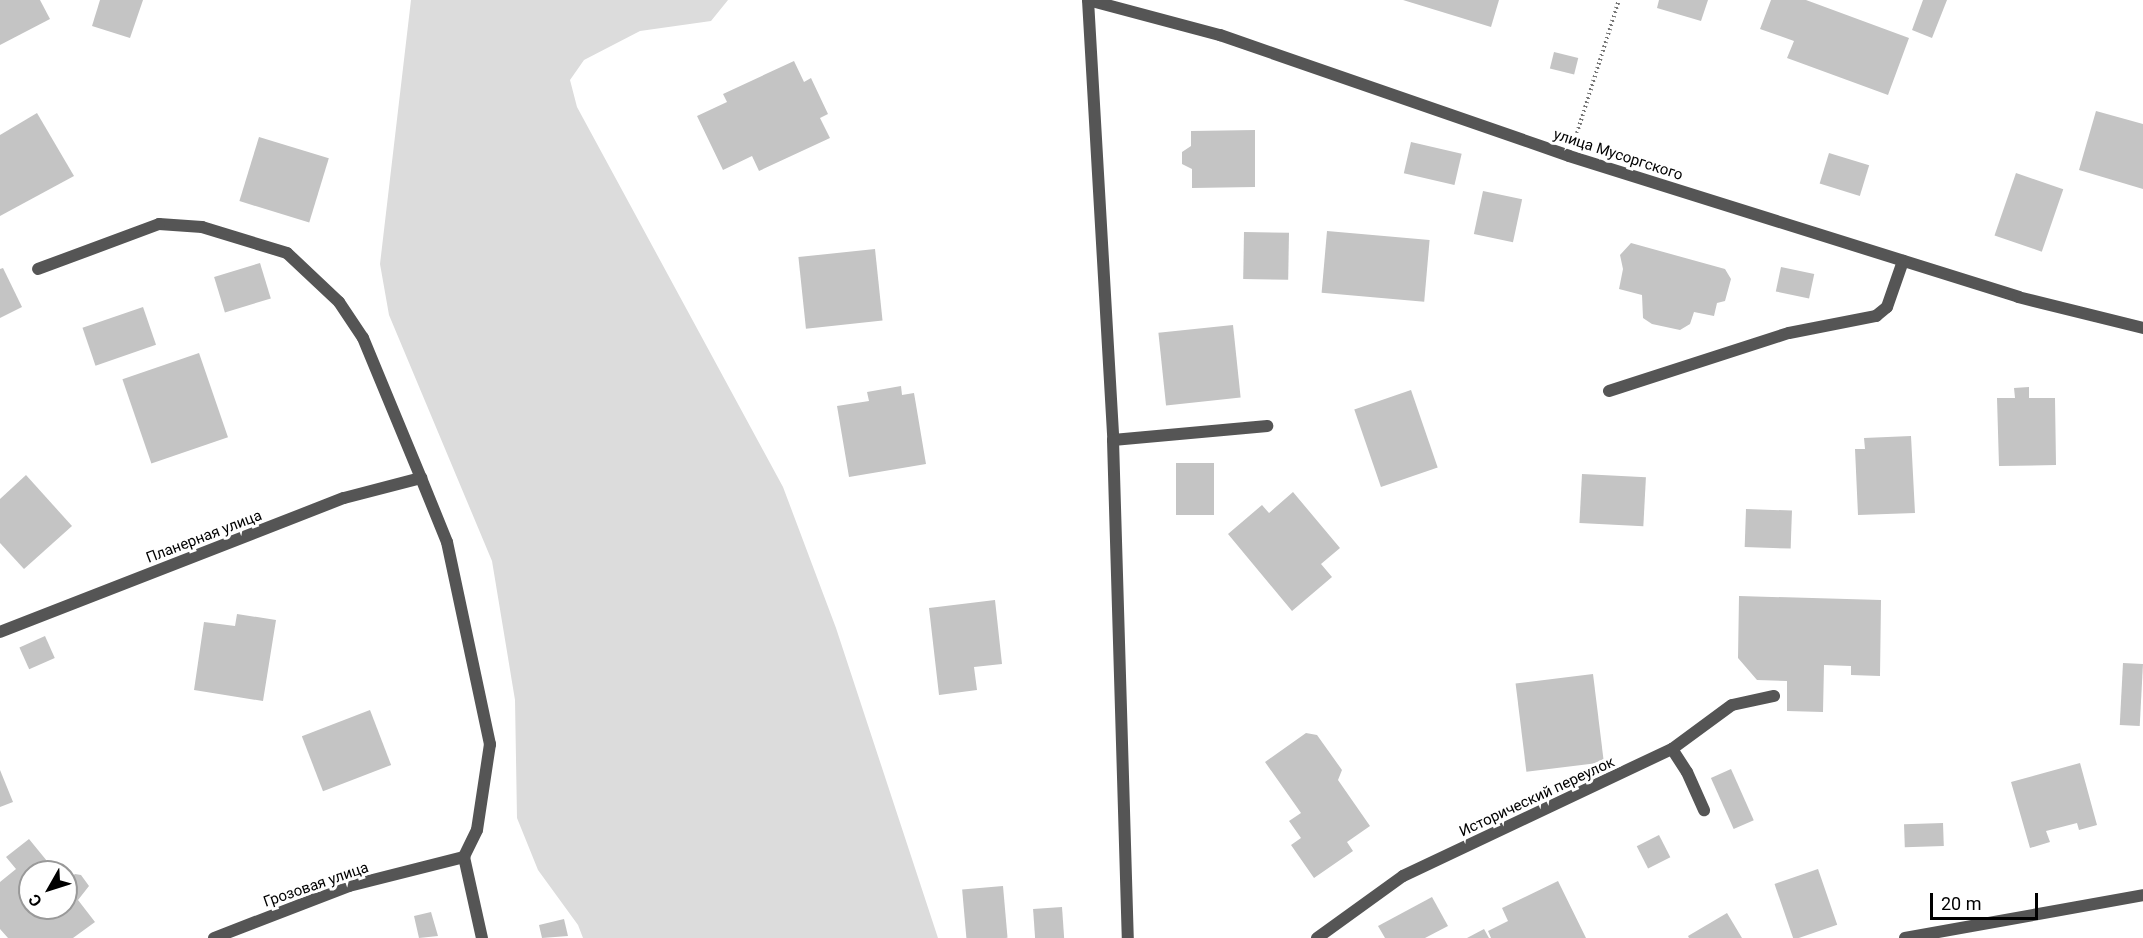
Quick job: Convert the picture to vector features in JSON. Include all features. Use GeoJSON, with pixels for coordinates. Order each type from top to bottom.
{"type":"FeatureCollection","features":[{"type":"Feature","properties":{"kind":"street","name":"улица Мусоргского"},"geometry":{"type":"LineString","coordinates":[[1088,0],[1220,35],[1569,156],[2018,297],[2143,328]]}},
{"type":"Feature","properties":{"kind":"street"},"geometry":{"type":"LineString","coordinates":[[1088,0],[1113,440],[1128,938]]}},
{"type":"Feature","properties":{"kind":"street"},"geometry":{"type":"LineString","coordinates":[[38,269],[159,224],[202,227],[287,253],[339,302],[363,338],[447,542],[490,744],[477,830],[464,857],[482,938]]}},
{"type":"Feature","properties":{"kind":"street"},"geometry":{"type":"LineString","coordinates":[[1609,391],[1789,333],[1876,316],[1887,307],[1903,261]]}},
{"type":"Feature","properties":{"kind":"street"},"geometry":{"type":"LineString","coordinates":[[1113,440],[1267,426]]}},
{"type":"Feature","properties":{"kind":"street","name":"Планерная улица"},"geometry":{"type":"LineString","coordinates":[[0,632],[344,498],[421,478]]}},
{"type":"Feature","properties":{"kind":"street","name":"Исторический переулок"},"geometry":{"type":"LineString","coordinates":[[1317,938],[1403,876],[1672,749],[1732,705],[1774,696]]}},
{"type":"Feature","properties":{"kind":"street"},"geometry":{"type":"LineString","coordinates":[[1672,749],[1688,772],[1704,810]]}},
{"type":"Feature","properties":{"kind":"street","name":"Грозовая улица"},"geometry":{"type":"LineString","coordinates":[[214,938],[349,886],[464,857]]}},
{"type":"Feature","properties":{"kind":"street"},"geometry":{"type":"LineString","coordinates":[[1905,938],[2143,896]]}},
{"type":"Feature","properties":{"kind":"path"},"geometry":{"type":"LineString","coordinates":[[1569,156],[1619,0]]}},
{"type":"Feature","properties":{"kind":"shaded area"},"geometry":{"type":"Polygon","coordinates":[[[411,0],[728,0],[711,21],[640,31],[584,60],[570,80],[577,107],[783,487],[836,628],[938,938],[583,938],[578,925],[538,870],[517,818],[515,700],[492,561],[389,315],[380,264],[411,0]]]}},
{"type":"Feature","properties":{"kind":"building"},"geometry":{"type":"Polygon","coordinates":[[[0,0],[40,0],[50,19],[0,45],[0,0]]]}},
{"type":"Feature","properties":{"kind":"building"},"geometry":{"type":"Polygon","coordinates":[[[100,0],[143,0],[130,38],[92,26],[100,0]]]}},
{"type":"Feature","properties":{"kind":"building"},"geometry":{"type":"Polygon","coordinates":[[[1403,0],[1499,0],[1491,27],[1403,0]]]}},
{"type":"Feature","properties":{"kind":"building"},"geometry":{"type":"Polygon","coordinates":[[[1659,0],[1708,0],[1701,21],[1657,8],[1659,0]]]}},
{"type":"Feature","properties":{"kind":"building"},"geometry":{"type":"Polygon","coordinates":[[[1771,0],[1806,0],[1909,38],[1888,95],[1787,58],[1794,41],[1760,29],[1771,0]]]}},
{"type":"Feature","properties":{"kind":"building"},"geometry":{"type":"Polygon","coordinates":[[[1923,0],[1947,0],[1932,38],[1912,30],[1923,0]]]}},
{"type":"Feature","properties":{"kind":"building"},"geometry":{"type":"Polygon","coordinates":[[[1554,52],[1578,58],[1574,75],[1550,68],[1554,52]]]}},
{"type":"Feature","properties":{"kind":"building"},"geometry":{"type":"Polygon","coordinates":[[[794,61],[804,82],[811,78],[828,114],[820,118],[830,138],[759,171],[752,156],[723,170],[697,116],[727,102],[723,94],[794,61]]]}},
{"type":"Feature","properties":{"kind":"building"},"geometry":{"type":"Polygon","coordinates":[[[2096,111],[2143,124],[2143,189],[2079,170],[2096,111]]]}},
{"type":"Feature","properties":{"kind":"building"},"geometry":{"type":"Polygon","coordinates":[[[37,113],[74,176],[0,216],[0,135],[37,113]]]}},
{"type":"Feature","properties":{"kind":"building"},"geometry":{"type":"Polygon","coordinates":[[[1255,130],[1255,187],[1192,188],[1192,169],[1182,164],[1182,152],[1191,146],[1191,131],[1255,130]]]}},
{"type":"Feature","properties":{"kind":"building"},"geometry":{"type":"Polygon","coordinates":[[[259,137],[329,158],[309,222],[239,201],[259,137]]]}},
{"type":"Feature","properties":{"kind":"building"},"geometry":{"type":"Polygon","coordinates":[[[1411,142],[1462,154],[1454,185],[1404,173],[1411,142]]]}},
{"type":"Feature","properties":{"kind":"building"},"geometry":{"type":"Polygon","coordinates":[[[1829,153],[1869,165],[1860,196],[1820,184],[1829,153]]]}},
{"type":"Feature","properties":{"kind":"building"},"geometry":{"type":"Polygon","coordinates":[[[2016,173],[2063,189],[2042,252],[1995,235],[2016,173]]]}},
{"type":"Feature","properties":{"kind":"building"},"geometry":{"type":"Polygon","coordinates":[[[1483,191],[1522,199],[1513,242],[1474,234],[1483,191]]]}},
{"type":"Feature","properties":{"kind":"building"},"geometry":{"type":"Polygon","coordinates":[[[1327,231],[1430,240],[1424,302],[1322,293],[1327,231]]]}},
{"type":"Feature","properties":{"kind":"building"},"geometry":{"type":"Polygon","coordinates":[[[1244,232],[1289,233],[1288,280],[1243,279],[1244,232]]]}},
{"type":"Feature","properties":{"kind":"building"},"geometry":{"type":"Polygon","coordinates":[[[1631,243],[1725,269],[1731,279],[1725,301],[1717,303],[1714,316],[1694,312],[1690,324],[1680,330],[1652,324],[1643,318],[1642,295],[1619,289],[1623,269],[1620,255],[1631,243]]]}},
{"type":"Feature","properties":{"kind":"building"},"geometry":{"type":"Polygon","coordinates":[[[875,249],[883,321],[806,329],[798,257],[875,249]]]}},
{"type":"Feature","properties":{"kind":"building"},"geometry":{"type":"Polygon","coordinates":[[[260,263],[271,298],[225,312],[214,277],[260,263]]]}},
{"type":"Feature","properties":{"kind":"building"},"geometry":{"type":"Polygon","coordinates":[[[1781,267],[1814,274],[1809,299],[1776,291],[1781,267]]]}},
{"type":"Feature","properties":{"kind":"building"},"geometry":{"type":"Polygon","coordinates":[[[3,268],[22,307],[0,318],[0,269],[3,268]]]}},
{"type":"Feature","properties":{"kind":"building"},"geometry":{"type":"Polygon","coordinates":[[[143,307],[156,345],[96,366],[82,328],[143,307]]]}},
{"type":"Feature","properties":{"kind":"building"},"geometry":{"type":"Polygon","coordinates":[[[1233,325],[1241,398],[1166,405],[1158,333],[1233,325]]]}},
{"type":"Feature","properties":{"kind":"building"},"geometry":{"type":"Polygon","coordinates":[[[199,353],[228,437],[151,464],[122,379],[199,353]]]}},
{"type":"Feature","properties":{"kind":"building"},"geometry":{"type":"Polygon","coordinates":[[[901,386],[902,395],[914,393],[926,464],[849,477],[837,406],[869,401],[867,392],[901,386]]]}},
{"type":"Feature","properties":{"kind":"building"},"geometry":{"type":"Polygon","coordinates":[[[2029,387],[2029,398],[2055,398],[2056,465],[1999,466],[1997,398],[2015,398],[2014,388],[2029,387]]]}},
{"type":"Feature","properties":{"kind":"building"},"geometry":{"type":"Polygon","coordinates":[[[1411,390],[1438,468],[1381,487],[1354,410],[1411,390]]]}},
{"type":"Feature","properties":{"kind":"building"},"geometry":{"type":"Polygon","coordinates":[[[1911,436],[1915,513],[1858,515],[1855,449],[1865,449],[1864,438],[1911,436]]]}},
{"type":"Feature","properties":{"kind":"building"},"geometry":{"type":"Polygon","coordinates":[[[1176,463],[1214,463],[1214,515],[1176,515],[1176,463]]]}},
{"type":"Feature","properties":{"kind":"building"},"geometry":{"type":"Polygon","coordinates":[[[1582,474],[1646,477],[1643,526],[1579,523],[1582,474]]]}},
{"type":"Feature","properties":{"kind":"building"},"geometry":{"type":"Polygon","coordinates":[[[26,475],[72,526],[24,569],[0,543],[0,499],[26,475]]]}},
{"type":"Feature","properties":{"kind":"building"},"geometry":{"type":"Polygon","coordinates":[[[1293,492],[1340,548],[1321,564],[1332,577],[1292,611],[1228,534],[1262,505],[1269,513],[1293,492]]]}},
{"type":"Feature","properties":{"kind":"building"},"geometry":{"type":"Polygon","coordinates":[[[1746,509],[1792,511],[1791,549],[1745,547],[1746,509]]]}},
{"type":"Feature","properties":{"kind":"building"},"geometry":{"type":"Polygon","coordinates":[[[1739,596],[1881,600],[1880,676],[1851,675],[1851,666],[1824,665],[1823,712],[1787,711],[1787,681],[1757,680],[1738,658],[1739,596]]]}},
{"type":"Feature","properties":{"kind":"building"},"geometry":{"type":"Polygon","coordinates":[[[995,600],[1002,664],[974,667],[977,690],[939,695],[929,608],[995,600]]]}},
{"type":"Feature","properties":{"kind":"building"},"geometry":{"type":"Polygon","coordinates":[[[237,614],[276,620],[263,701],[194,690],[204,622],[235,626],[237,614]]]}},
{"type":"Feature","properties":{"kind":"building"},"geometry":{"type":"Polygon","coordinates":[[[45,636],[55,658],[29,669],[19,647],[45,636]]]}},
{"type":"Feature","properties":{"kind":"building"},"geometry":{"type":"Polygon","coordinates":[[[2123,663],[2143,664],[2140,726],[2120,725],[2123,663]]]}},
{"type":"Feature","properties":{"kind":"building"},"geometry":{"type":"Polygon","coordinates":[[[1593,674],[1604,762],[1526,772],[1516,684],[1593,674]]]}},
{"type":"Feature","properties":{"kind":"building"},"geometry":{"type":"Polygon","coordinates":[[[370,710],[391,765],[323,791],[302,736],[370,710]]]}},
{"type":"Feature","properties":{"kind":"building"},"geometry":{"type":"Polygon","coordinates":[[[1306,733],[1317,735],[1342,770],[1338,780],[1370,826],[1347,842],[1353,851],[1314,878],[1291,845],[1301,838],[1289,821],[1301,813],[1265,762],[1306,733]]]}},
{"type":"Feature","properties":{"kind":"building"},"geometry":{"type":"Polygon","coordinates":[[[2080,763],[2097,825],[2079,830],[2077,823],[2046,831],[2050,842],[2030,848],[2011,782],[2080,763]]]}},
{"type":"Feature","properties":{"kind":"building"},"geometry":{"type":"Polygon","coordinates":[[[1731,769],[1754,820],[1734,829],[1711,778],[1731,769]]]}},
{"type":"Feature","properties":{"kind":"building"},"geometry":{"type":"Polygon","coordinates":[[[0,770],[13,802],[0,807],[0,770]]]}},
{"type":"Feature","properties":{"kind":"building"},"geometry":{"type":"Polygon","coordinates":[[[1943,823],[1944,846],[1905,847],[1904,824],[1943,823]]]}},
{"type":"Feature","properties":{"kind":"building"},"geometry":{"type":"Polygon","coordinates":[[[1659,835],[1670,857],[1648,869],[1637,846],[1659,835]]]}},
{"type":"Feature","properties":{"kind":"building"},"geometry":{"type":"Polygon","coordinates":[[[29,839],[46,860],[18,860],[18,920],[78,920],[78,900],[95,922],[73,938],[8,938],[0,929],[0,882],[16,869],[6,857],[29,839]]]}},
{"type":"Feature","properties":{"kind":"building"},"geometry":{"type":"Polygon","coordinates":[[[1818,869],[1837,925],[1793,938],[1775,884],[1818,869]]]}},
{"type":"Feature","properties":{"kind":"building"},"geometry":{"type":"Polygon","coordinates":[[[78,874],[81,875],[89,886],[78,900],[78,874]]]}},
{"type":"Feature","properties":{"kind":"building"},"geometry":{"type":"Polygon","coordinates":[[[1558,881],[1586,938],[1491,938],[1488,931],[1508,921],[1502,908],[1558,881]]]}},
{"type":"Feature","properties":{"kind":"building"},"geometry":{"type":"Polygon","coordinates":[[[1003,886],[1008,938],[966,938],[962,890],[1003,886]]]}},
{"type":"Feature","properties":{"kind":"building"},"geometry":{"type":"Polygon","coordinates":[[[1432,897],[1448,926],[1425,938],[1385,938],[1378,926],[1432,897]]]}},
{"type":"Feature","properties":{"kind":"building"},"geometry":{"type":"Polygon","coordinates":[[[1062,907],[1064,938],[1035,938],[1033,909],[1062,907]]]}},
{"type":"Feature","properties":{"kind":"building"},"geometry":{"type":"Polygon","coordinates":[[[431,912],[438,936],[419,938],[414,916],[431,912]]]}},
{"type":"Feature","properties":{"kind":"building"},"geometry":{"type":"Polygon","coordinates":[[[1727,913],[1742,938],[1689,938],[1688,936],[1727,913]]]}},
{"type":"Feature","properties":{"kind":"building"},"geometry":{"type":"Polygon","coordinates":[[[564,919],[568,936],[542,938],[539,925],[564,919]]]}},
{"type":"Feature","properties":{"kind":"building"},"geometry":{"type":"Polygon","coordinates":[[[1484,929],[1489,938],[1467,938],[1484,929]]]}}]}
